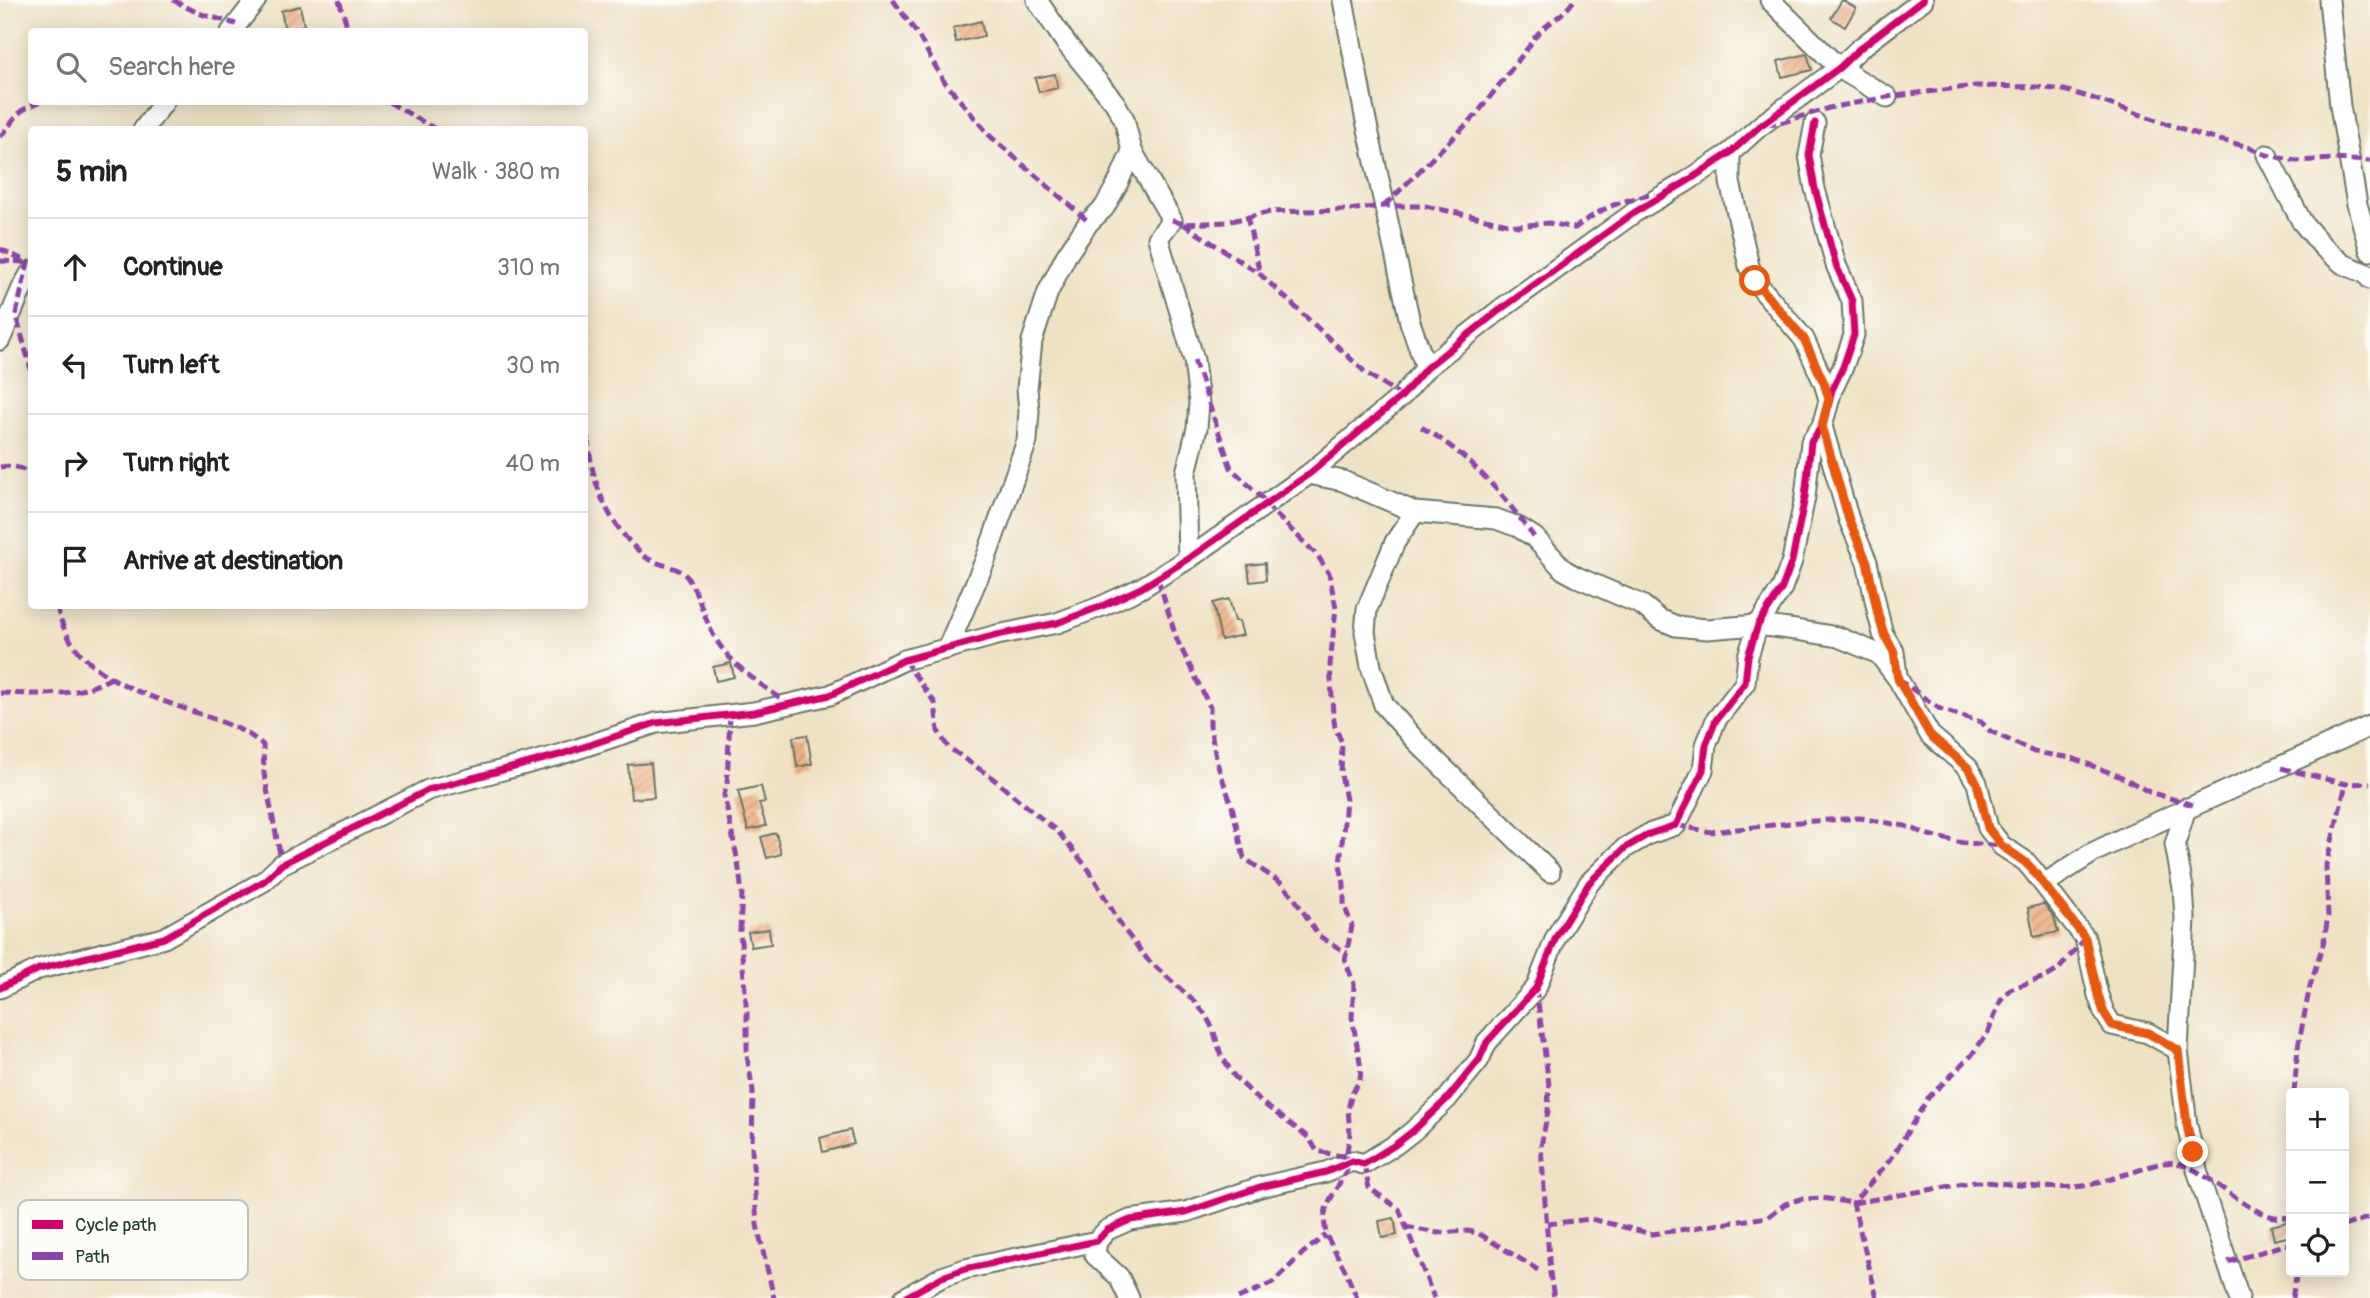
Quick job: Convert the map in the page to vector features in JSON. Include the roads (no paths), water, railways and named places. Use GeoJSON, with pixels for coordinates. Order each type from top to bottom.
{"type":"FeatureCollection","features":[{"type":"Feature","properties":{"kind":"street"},"geometry":{"type":"LineString","coordinates":[[234,28],[256,0]]}},
{"type":"Feature","properties":{"kind":"street"},"geometry":{"type":"LineString","coordinates":[[1037,0],[1066,43],[1115,103],[1124,119],[1132,151],[1172,220],[1158,237],[1194,361],[1199,403],[1197,428],[1186,473],[1188,559]]}},
{"type":"Feature","properties":{"kind":"street"},"geometry":{"type":"LineString","coordinates":[[1343,0],[1367,129],[1407,308],[1426,368]]}},
{"type":"Feature","properties":{"kind":"street"},"geometry":{"type":"LineString","coordinates":[[1770,0],[1839,68],[1887,97]]}},
{"type":"Feature","properties":{"kind":"street"},"geometry":{"type":"LineString","coordinates":[[0,988],[38,969],[164,938],[264,881],[282,863],[428,790],[559,755],[656,723],[754,712],[830,695],[904,660],[997,635],[1057,623],[1102,607],[1157,579],[1308,474],[1402,396],[1426,368],[1501,309],[1635,212],[1686,183],[1730,153],[1760,126],[1839,68],[1859,49],[1923,0]]}},
{"type":"Feature","properties":{"kind":"street"},"geometry":{"type":"LineString","coordinates":[[2329,0],[2340,106],[2357,204],[2370,251]]}},
{"type":"Feature","properties":{"kind":"street"},"geometry":{"type":"LineString","coordinates":[[146,126],[162,105]]}},
{"type":"Feature","properties":{"kind":"street"},"geometry":{"type":"LineString","coordinates":[[1129,1298],[1119,1278],[1095,1255],[1097,1241],[1107,1230],[1130,1220],[1186,1212],[1259,1187],[1326,1172],[1352,1161],[1364,1164],[1395,1145],[1447,1099],[1479,1060],[1487,1042],[1536,988],[1556,937],[1590,883],[1625,848],[1649,834],[1676,825],[1703,770],[1706,745],[1716,720],[1745,683],[1748,656],[1758,625],[1782,588],[1792,561],[1805,497],[1811,442],[1822,426],[1829,399],[1854,335],[1852,301],[1836,265],[1815,189],[1809,155],[1815,123]]}},
{"type":"Feature","properties":{"kind":"street"},"geometry":{"type":"LineString","coordinates":[[947,649],[985,561],[1027,441],[1027,388],[1032,341],[1048,292],[1066,256],[1089,222],[1104,208],[1132,151]]}},
{"type":"Feature","properties":{"kind":"street"},"geometry":{"type":"LineString","coordinates":[[1730,153],[1730,182],[1749,266],[1755,281],[1804,339],[1829,399]]}},
{"type":"Feature","properties":{"kind":"street"},"geometry":{"type":"LineString","coordinates":[[2267,155],[2288,199],[2323,247],[2343,264],[2367,274],[2370,279]]}},
{"type":"Feature","properties":{"kind":"street"},"geometry":{"type":"LineString","coordinates":[[0,340],[28,278]]}},
{"type":"Feature","properties":{"kind":"street"},"geometry":{"type":"LineString","coordinates":[[1822,426],[1849,520],[1867,562],[1878,614],[1884,634],[1894,652],[1898,679]]}},
{"type":"Feature","properties":{"kind":"street"},"geometry":{"type":"LineString","coordinates":[[1308,474],[1343,481],[1415,512],[1496,519],[1518,527],[1534,537],[1564,570],[1642,605],[1659,619],[1675,626],[1707,629],[1758,625],[1838,637],[1879,654],[1898,679],[1930,735],[1968,768],[1977,783],[1988,828],[2002,846],[2025,862],[2085,938],[2098,995],[2112,1025],[2148,1033],[2178,1050]]}},
{"type":"Feature","properties":{"kind":"street"},"geometry":{"type":"LineString","coordinates":[[1415,512],[1395,542],[1367,609],[1365,632],[1371,667],[1384,705],[1416,741],[1549,872]]}},
{"type":"Feature","properties":{"kind":"street"},"geometry":{"type":"LineString","coordinates":[[2044,884],[2092,853],[2370,726]]}},
{"type":"Feature","properties":{"kind":"street"},"geometry":{"type":"LineString","coordinates":[[2186,808],[2175,844],[2185,918],[2178,1050],[2187,1125],[2197,1170],[2239,1298]]}},
{"type":"Feature","properties":{"kind":"street"},"geometry":{"type":"LineString","coordinates":[[904,1298],[942,1277],[965,1269],[1097,1241]]}}]}
